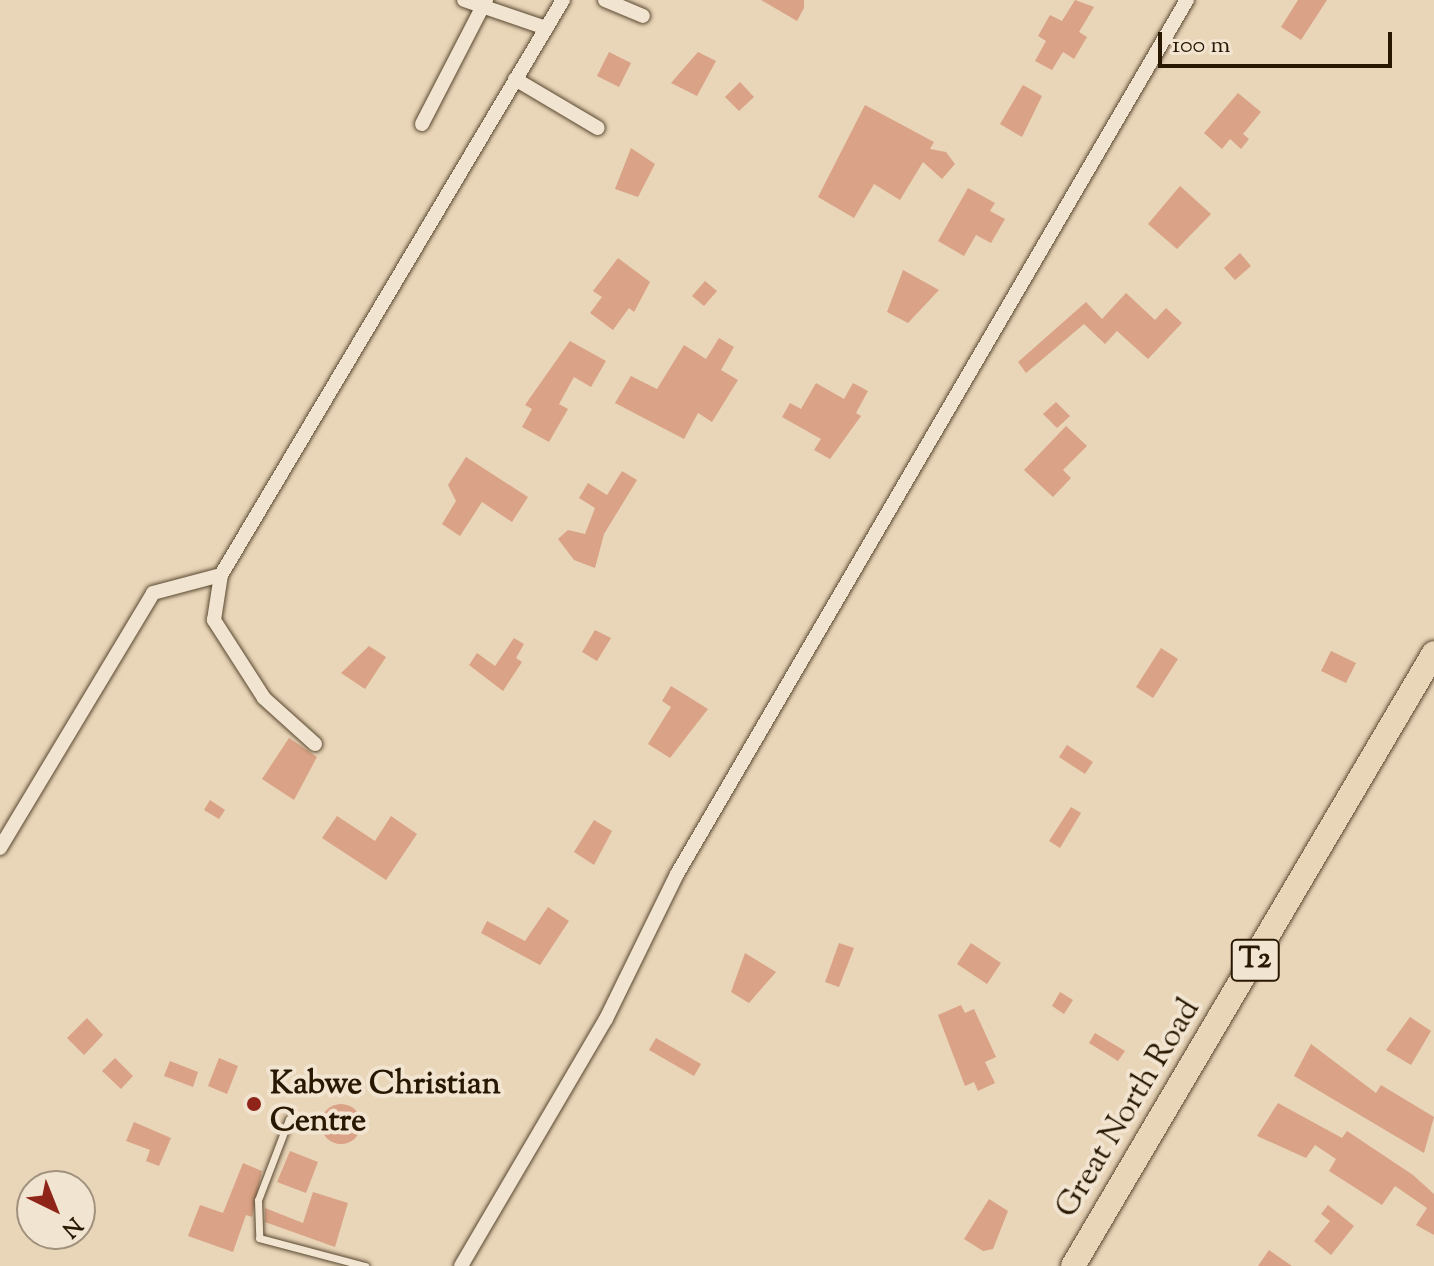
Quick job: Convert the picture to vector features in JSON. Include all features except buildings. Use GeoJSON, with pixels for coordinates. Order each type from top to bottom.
{"type":"FeatureCollection","features":[{"type":"Feature","properties":{"kind":"highway","name":"Great North Road"},"geometry":{"type":"LineString","coordinates":[[1073,1266],[1434,653]]}},
{"type":"Feature","properties":{"kind":"street"},"geometry":{"type":"LineString","coordinates":[[464,0],[546,28]]}},
{"type":"Feature","properties":{"kind":"street"},"geometry":{"type":"LineString","coordinates":[[315,744],[264,698],[214,620],[221,575],[563,0]]}},
{"type":"Feature","properties":{"kind":"street"},"geometry":{"type":"LineString","coordinates":[[605,0],[643,16]]}},
{"type":"Feature","properties":{"kind":"street"},"geometry":{"type":"LineString","coordinates":[[461,1266],[606,1019],[684,861],[1187,0]]}},
{"type":"Feature","properties":{"kind":"street"},"geometry":{"type":"LineString","coordinates":[[422,124],[483,4]]}},
{"type":"Feature","properties":{"kind":"street"},"geometry":{"type":"LineString","coordinates":[[515,79],[598,128]]}},
{"type":"Feature","properties":{"kind":"street"},"geometry":{"type":"LineString","coordinates":[[0,848],[153,593],[221,575]]}},
{"type":"Feature","properties":{"kind":"lane"},"geometry":{"type":"LineString","coordinates":[[289,1119],[258,1200],[259,1238],[365,1266]]}},
{"type":"Feature","properties":{"kind":"place","name":"Kabwe Christian Centre"},"geometry":{"type":"Point","coordinates":[254,1104]}}]}
